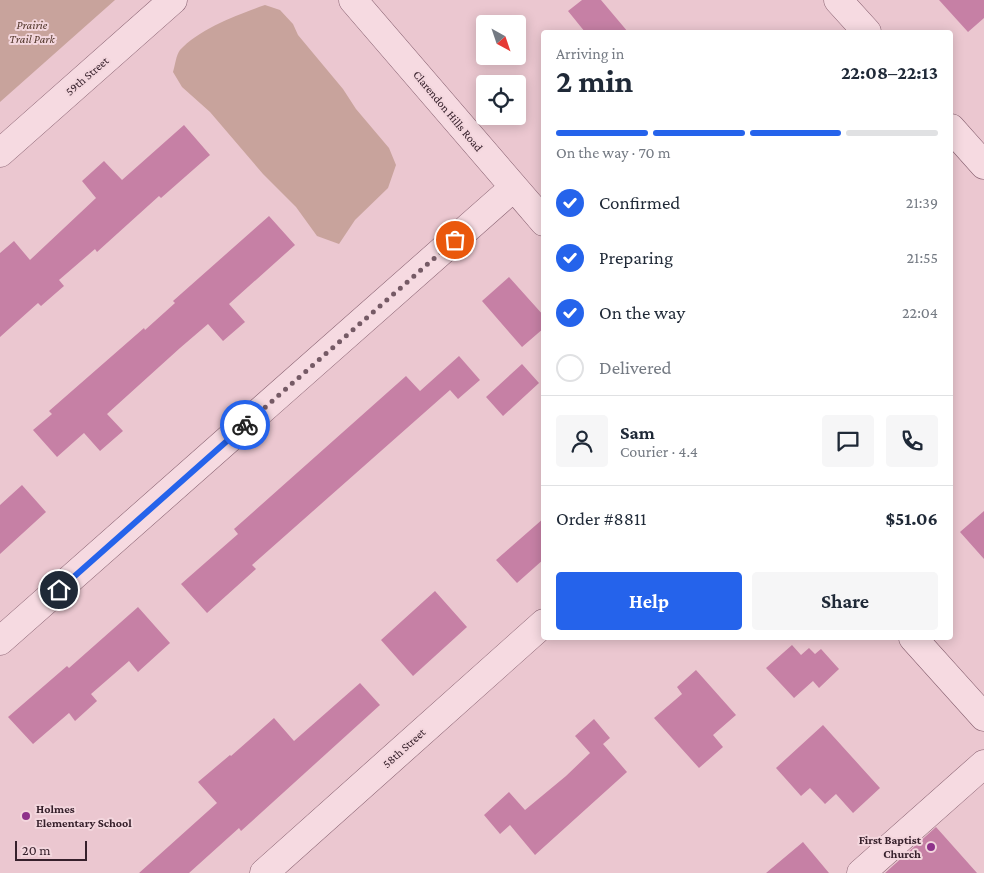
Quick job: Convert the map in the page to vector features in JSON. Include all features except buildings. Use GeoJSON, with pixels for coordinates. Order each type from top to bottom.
{"type":"FeatureCollection","features":[{"type":"Feature","properties":{"kind":"street","name":"59th Street"},"geometry":{"type":"LineString","coordinates":[[0,153],[173,0]]}},
{"type":"Feature","properties":{"kind":"street","name":"Clarendon Hills Road"},"geometry":{"type":"LineString","coordinates":[[353,0],[541,219]]}},
{"type":"Feature","properties":{"kind":"street"},"geometry":{"type":"LineString","coordinates":[[838,0],[865,30]]}},
{"type":"Feature","properties":{"kind":"street"},"geometry":{"type":"LineString","coordinates":[[953,130],[984,165]]}},
{"type":"Feature","properties":{"kind":"street"},"geometry":{"type":"LineString","coordinates":[[0,642],[513,188]]}},
{"type":"Feature","properties":{"kind":"street","name":"58th Street"},"geometry":{"type":"LineString","coordinates":[[264,873],[541,626]]}},
{"type":"Feature","properties":{"kind":"street"},"geometry":{"type":"LineString","coordinates":[[916,640],[984,717]]}},
{"type":"Feature","properties":{"kind":"street"},"geometry":{"type":"LineString","coordinates":[[861,873],[984,764]]}},
{"type":"Feature","properties":{"kind":"green space","name":"Prairie Trail Park"},"geometry":{"type":"Polygon","coordinates":[[[0,0],[115,0],[0,102],[0,0]]]}},
{"type":"Feature","properties":{"kind":"green space"},"geometry":{"type":"Polygon","coordinates":[[[265,5],[280,10],[293,24],[298,35],[389,148],[396,165],[388,188],[355,220],[339,244],[317,236],[296,207],[263,174],[210,112],[182,87],[173,72],[180,50],[188,42],[208,29],[265,5]]]}},
{"type":"Feature","properties":{"kind":"way so far"},"geometry":{"type":"LineString","coordinates":[[245,425],[455,240]]}},
{"type":"Feature","properties":{"kind":"place","name":"Holmes Elementary School"},"geometry":{"type":"Point","coordinates":[26,816]}},
{"type":"Feature","properties":{"kind":"place","name":"First Baptist Church"},"geometry":{"type":"Point","coordinates":[931,847]}},
{"type":"Feature","properties":{"kind":"route"},"geometry":{"type":"LineString","coordinates":[[59,590],[245,425]]}}]}
